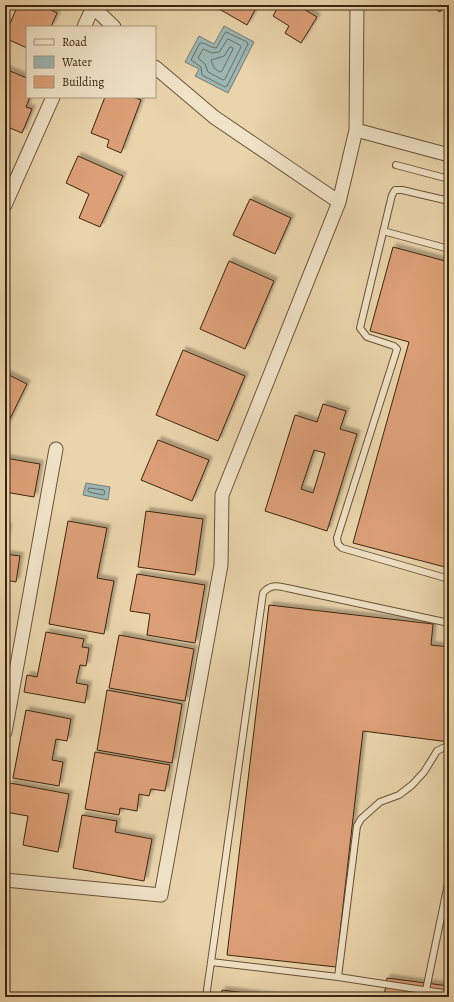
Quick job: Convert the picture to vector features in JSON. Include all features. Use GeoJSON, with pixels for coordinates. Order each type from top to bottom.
{"type":"FeatureCollection","features":[{"type":"Feature","properties":{"kind":"street"},"geometry":{"type":"LineString","coordinates":[[5,880],[162,895],[221,565],[222,495],[340,202],[356,130],[358,5]]}},
{"type":"Feature","properties":{"kind":"street"},"geometry":{"type":"LineString","coordinates":[[84,26],[92,6],[113,26]]}},
{"type":"Feature","properties":{"kind":"street"},"geometry":{"type":"LineString","coordinates":[[156,68],[214,117],[340,202]]}},
{"type":"Feature","properties":{"kind":"street"},"geometry":{"type":"LineString","coordinates":[[5,205],[53,98]]}},
{"type":"Feature","properties":{"kind":"street"},"geometry":{"type":"LineString","coordinates":[[356,130],[449,155]]}},
{"type":"Feature","properties":{"kind":"street"},"geometry":{"type":"LineString","coordinates":[[5,732],[56,449]]}},
{"type":"Feature","properties":{"kind":"lane"},"geometry":{"type":"LineString","coordinates":[[396,165],[449,180]]}},
{"type":"Feature","properties":{"kind":"lane"},"geometry":{"type":"LineString","coordinates":[[449,201],[402,190],[395,190],[392,195],[360,328],[366,337],[394,346],[397,349],[337,538],[338,544],[342,548],[449,579]]}},
{"type":"Feature","properties":{"kind":"lane"},"geometry":{"type":"LineString","coordinates":[[383,231],[449,248]]}},
{"type":"Feature","properties":{"kind":"lane"},"geometry":{"type":"LineString","coordinates":[[206,997],[264,593],[267,588],[274,586],[287,588],[449,623]]}},
{"type":"Feature","properties":{"kind":"lane"},"geometry":{"type":"LineString","coordinates":[[338,977],[357,826],[361,819],[380,802],[399,795],[412,785],[424,772],[437,751],[449,745]]}},
{"type":"Feature","properties":{"kind":"lane"},"geometry":{"type":"LineString","coordinates":[[426,990],[449,878]]}},
{"type":"Feature","properties":{"kind":"lane"},"geometry":{"type":"LineString","coordinates":[[211,962],[338,977],[443,993],[449,991]]}},
{"type":"Feature","properties":{"kind":"water"},"geometry":{"type":"Polygon","coordinates":[[[224,26],[254,42],[228,93],[195,76],[199,69],[185,62],[199,36],[214,44],[224,26]]]}},
{"type":"Feature","properties":{"kind":"water"},"geometry":{"type":"Polygon","coordinates":[[[86,483],[110,487],[108,500],[83,495],[86,483]]]}},
{"type":"Feature","properties":{"kind":"building"},"geometry":{"type":"Polygon","coordinates":[[[18,5],[41,5],[57,13],[51,26],[26,26],[26,48],[5,38],[18,5]]]}},
{"type":"Feature","properties":{"kind":"building"},"geometry":{"type":"Polygon","coordinates":[[[212,5],[250,5],[256,8],[247,25],[212,5]]]}},
{"type":"Feature","properties":{"kind":"building"},"geometry":{"type":"Polygon","coordinates":[[[279,5],[297,5],[317,17],[301,43],[285,33],[289,26],[273,16],[279,5]]]}},
{"type":"Feature","properties":{"kind":"building"},"geometry":{"type":"Polygon","coordinates":[[[428,5],[444,5],[440,12],[428,5]]]}},
{"type":"Feature","properties":{"kind":"building"},"geometry":{"type":"Polygon","coordinates":[[[5,69],[26,78],[26,98],[30,98],[26,107],[32,109],[22,133],[5,126],[5,113],[8,107],[5,105],[5,69]]]}},
{"type":"Feature","properties":{"kind":"building"},"geometry":{"type":"Polygon","coordinates":[[[105,98],[136,98],[141,100],[121,153],[107,147],[109,140],[91,133],[105,98]]]}},
{"type":"Feature","properties":{"kind":"building"},"geometry":{"type":"Polygon","coordinates":[[[78,156],[123,176],[100,227],[79,218],[89,194],[66,183],[78,156]]]}},
{"type":"Feature","properties":{"kind":"building"},"geometry":{"type":"Polygon","coordinates":[[[250,199],[291,218],[275,254],[233,235],[250,199]]]}},
{"type":"Feature","properties":{"kind":"building"},"geometry":{"type":"Polygon","coordinates":[[[393,247],[449,262],[449,555],[445,567],[353,543],[409,342],[370,331],[393,247]]]}},
{"type":"Feature","properties":{"kind":"building"},"geometry":{"type":"Polygon","coordinates":[[[229,261],[274,281],[245,349],[200,329],[229,261]]]}},
{"type":"Feature","properties":{"kind":"building"},"geometry":{"type":"Polygon","coordinates":[[[183,350],[245,376],[218,441],[156,415],[183,350]]]}},
{"type":"Feature","properties":{"kind":"building"},"geometry":{"type":"Polygon","coordinates":[[[5,373],[27,384],[5,429],[5,373]]]}},
{"type":"Feature","properties":{"kind":"building"},"geometry":{"type":"Polygon","coordinates":[[[323,404],[346,411],[340,429],[357,434],[327,531],[265,511],[295,415],[317,422],[323,404]],[[314,450],[301,489],[313,493],[325,453],[314,450]]]}},
{"type":"Feature","properties":{"kind":"building"},"geometry":{"type":"Polygon","coordinates":[[[158,440],[209,460],[192,501],[141,480],[158,440]]]}},
{"type":"Feature","properties":{"kind":"building"},"geometry":{"type":"Polygon","coordinates":[[[5,458],[40,464],[34,497],[5,492],[5,458]]]}},
{"type":"Feature","properties":{"kind":"building"},"geometry":{"type":"Polygon","coordinates":[[[146,511],[203,519],[195,575],[138,567],[146,511]]]}},
{"type":"Feature","properties":{"kind":"building"},"geometry":{"type":"Polygon","coordinates":[[[68,521],[107,528],[97,578],[114,581],[104,634],[49,624],[68,521]]]}},
{"type":"Feature","properties":{"kind":"building"},"geometry":{"type":"Polygon","coordinates":[[[5,526],[8,527],[5,546],[5,526]]]}},
{"type":"Feature","properties":{"kind":"building"},"geometry":{"type":"Polygon","coordinates":[[[5,554],[20,556],[16,582],[5,580],[5,554]]]}},
{"type":"Feature","properties":{"kind":"building"},"geometry":{"type":"Polygon","coordinates":[[[137,574],[205,585],[195,643],[147,635],[150,614],[130,611],[137,574]]]}},
{"type":"Feature","properties":{"kind":"building"},"geometry":{"type":"Polygon","coordinates":[[[269,605],[433,624],[431,645],[449,647],[449,742],[363,731],[336,967],[227,955],[269,605]]]}},
{"type":"Feature","properties":{"kind":"building"},"geometry":{"type":"Polygon","coordinates":[[[46,632],[84,639],[82,647],[89,648],[86,666],[80,665],[76,683],[88,685],[85,703],[24,692],[27,675],[37,677],[46,632]]]}},
{"type":"Feature","properties":{"kind":"building"},"geometry":{"type":"Polygon","coordinates":[[[119,635],[194,649],[185,701],[109,688],[119,635]]]}},
{"type":"Feature","properties":{"kind":"building"},"geometry":{"type":"Polygon","coordinates":[[[107,690],[182,704],[172,763],[97,750],[107,690]]]}},
{"type":"Feature","properties":{"kind":"building"},"geometry":{"type":"Polygon","coordinates":[[[26,710],[71,719],[67,741],[56,739],[52,760],[63,762],[59,786],[13,778],[26,710]]]}},
{"type":"Feature","properties":{"kind":"building"},"geometry":{"type":"Polygon","coordinates":[[[95,752],[170,765],[165,791],[151,789],[149,796],[139,794],[137,811],[120,808],[119,815],[85,809],[95,752]]]}},
{"type":"Feature","properties":{"kind":"building"},"geometry":{"type":"Polygon","coordinates":[[[10,783],[69,794],[58,852],[23,845],[28,816],[5,812],[10,783]]]}},
{"type":"Feature","properties":{"kind":"building"},"geometry":{"type":"Polygon","coordinates":[[[82,815],[117,821],[115,832],[152,839],[144,881],[73,868],[82,815]]]}},
{"type":"Feature","properties":{"kind":"building"},"geometry":{"type":"Polygon","coordinates":[[[387,978],[449,986],[449,997],[384,997],[387,978]]]}},
{"type":"Feature","properties":{"kind":"building"},"geometry":{"type":"Polygon","coordinates":[[[222,990],[278,997],[221,997],[222,990]]]}}]}
